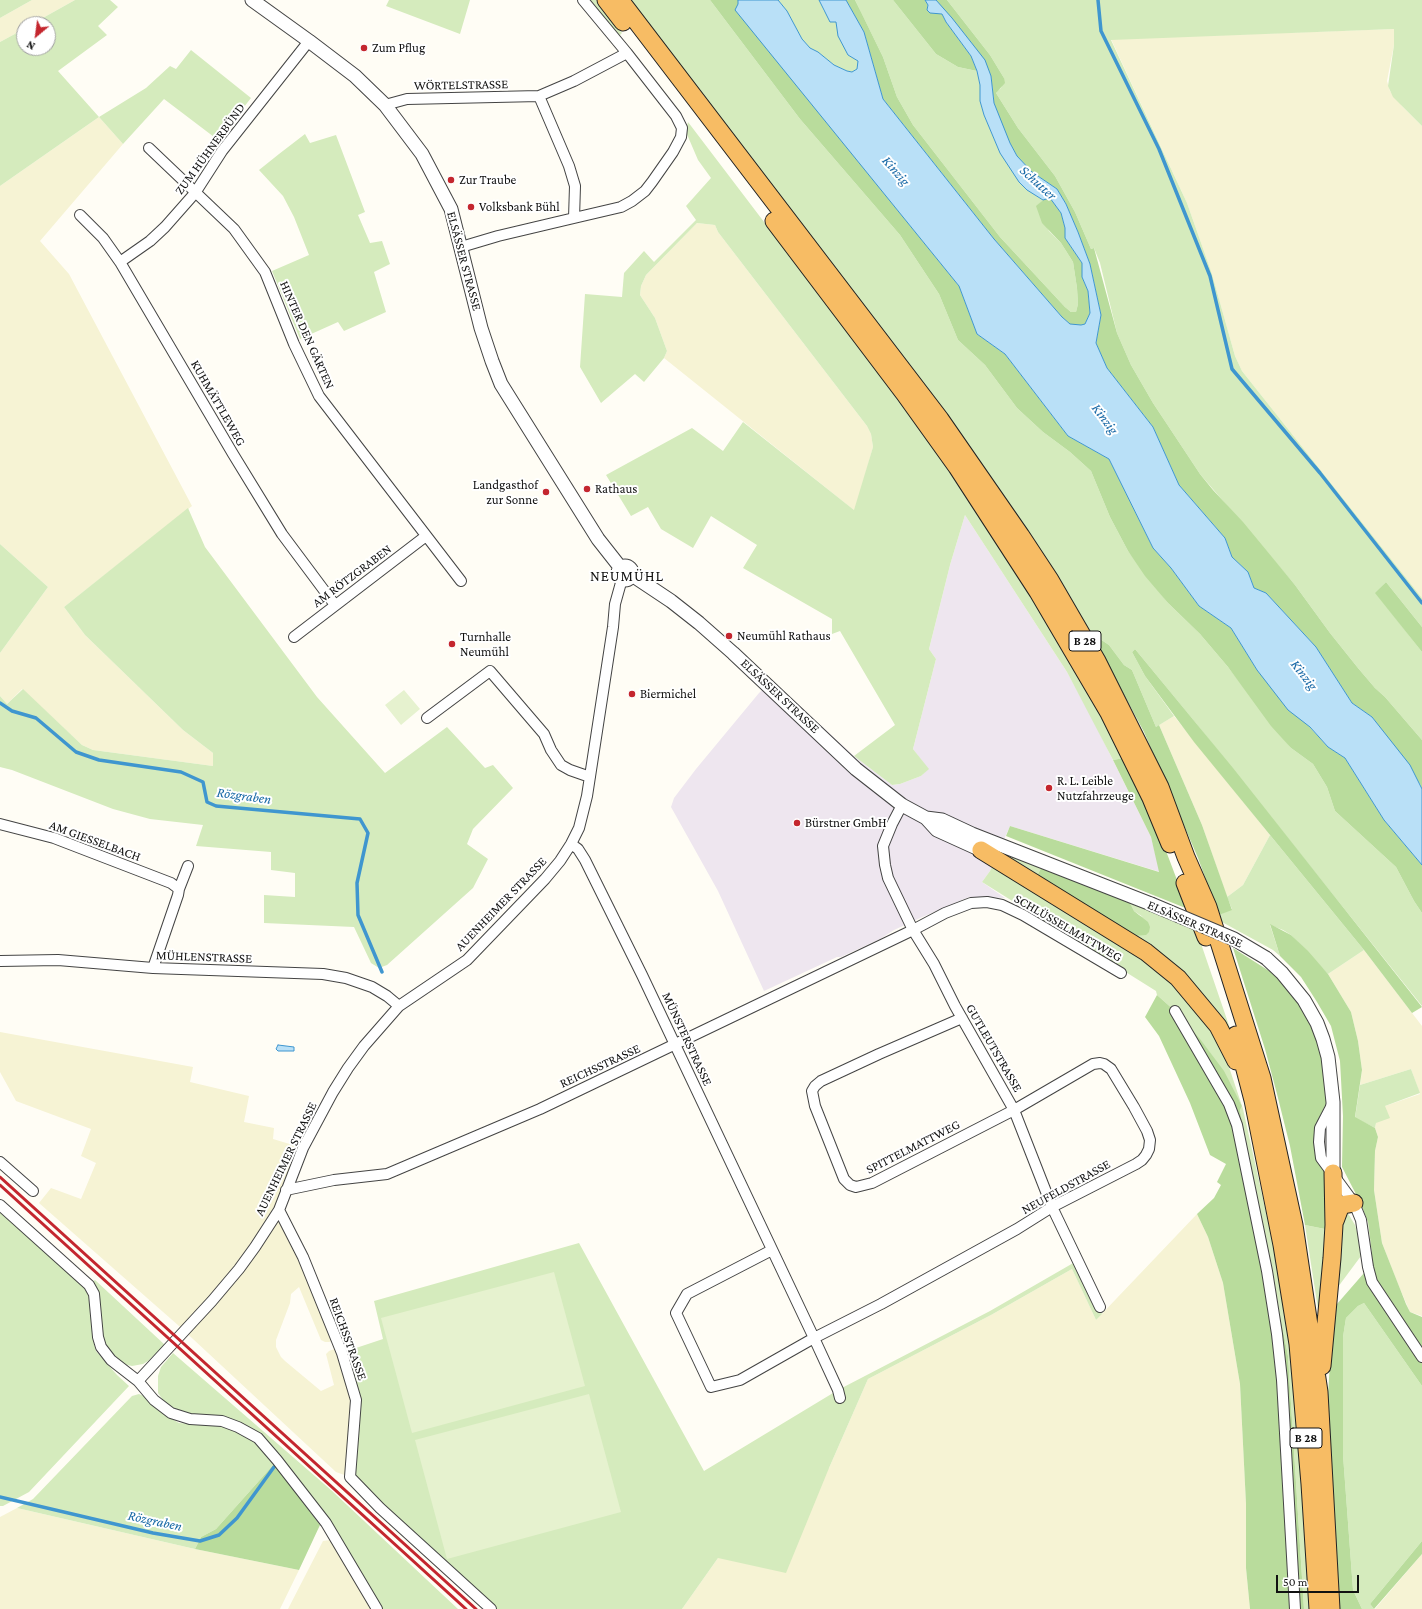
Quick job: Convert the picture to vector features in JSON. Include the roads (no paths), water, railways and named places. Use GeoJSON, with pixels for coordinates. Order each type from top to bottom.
{"type":"FeatureCollection","features":[{"type":"Feature","properties":{"kind":"highway","name":"B 28"},"geometry":{"type":"LineString","coordinates":[[606,0],[904,393],[957,467],[1064,633],[1109,713],[1151,798],[1178,862],[1225,996],[1242,1054],[1253,1100],[1282,1245],[1298,1344],[1310,1484],[1318,1609]]}},
{"type":"Feature","properties":{"kind":"highway","name":"B 28"},"geometry":{"type":"LineString","coordinates":[[620,0],[961,450],[1021,536],[1050,580],[1097,661],[1160,787],[1186,857],[1208,907],[1262,1078],[1294,1225],[1319,1392],[1330,1609]]}},
{"type":"Feature","properties":{"kind":"highway"},"geometry":{"type":"LineString","coordinates":[[986,846],[1146,952],[1178,978],[1218,1026],[1253,1100]]}},
{"type":"Feature","properties":{"kind":"highway"},"geometry":{"type":"LineString","coordinates":[[1319,1392],[1334,1225],[1333,1173]]}},
{"type":"Feature","properties":{"kind":"highway"},"geometry":{"type":"LineString","coordinates":[[1334,1225],[1341,1205],[1354,1203]]}},
{"type":"Feature","properties":{"kind":"street","name":"ELSÄSSER STRASSE"},"geometry":{"type":"LineString","coordinates":[[252,0],[355,76],[385,105],[422,154],[451,209],[462,247],[481,328],[501,384],[598,539],[625,574],[671,601],[699,623],[856,769],[902,805],[926,818],[937,830],[1150,904],[1234,939],[1266,958],[1296,988],[1317,1023],[1328,1057],[1333,1102],[1333,1173]]}},
{"type":"Feature","properties":{"kind":"street"},"geometry":{"type":"LineString","coordinates":[[462,247],[498,236],[621,208],[645,191],[660,172],[681,137],[682,128],[676,116],[583,0]]}},
{"type":"Feature","properties":{"kind":"street","name":"ZUM HÜHNERBÜND"},"geometry":{"type":"LineString","coordinates":[[120,262],[150,241],[165,228],[196,193],[222,151],[309,41]]}},
{"type":"Feature","properties":{"kind":"street","name":"WÖRTELSTRASSE"},"geometry":{"type":"LineString","coordinates":[[385,105],[407,99],[539,96],[574,81],[627,53]]}},
{"type":"Feature","properties":{"kind":"street"},"geometry":{"type":"LineString","coordinates":[[539,96],[569,166],[575,186],[574,218]]}},
{"type":"Feature","properties":{"kind":"street","name":"HINTER DEN GÄRTEN"},"geometry":{"type":"LineString","coordinates":[[149,148],[234,230],[265,272],[294,344],[319,396],[461,581]]}},
{"type":"Feature","properties":{"kind":"street","name":"KUHMÄTTLEWEG"},"geometry":{"type":"LineString","coordinates":[[80,215],[103,238],[120,262],[282,534],[335,605]]}},
{"type":"Feature","properties":{"kind":"street","name":"AM RÖTZGRABEN"},"geometry":{"type":"LineString","coordinates":[[294,637],[426,536]]}},
{"type":"Feature","properties":{"kind":"street","name":"AUENHEIMER STRASSE"},"geometry":{"type":"LineString","coordinates":[[138,1381],[239,1269],[279,1210],[303,1148],[348,1068],[398,1006],[467,960],[545,879],[560,861],[571,844],[578,828],[590,777],[615,604],[625,574]]}},
{"type":"Feature","properties":{"kind":"street"},"geometry":{"type":"LineString","coordinates":[[427,718],[490,671],[544,734],[550,750],[561,765],[590,777]]}},
{"type":"Feature","properties":{"kind":"street","name":"GUTLEUTSTRASSE"},"geometry":{"type":"LineString","coordinates":[[902,805],[883,846],[883,854],[888,878],[913,930],[934,964],[962,1018],[1014,1110],[1052,1206],[1100,1307]]}},
{"type":"Feature","properties":{"kind":"street","name":"AM GIESSELBACH"},"geometry":{"type":"LineString","coordinates":[[0,824],[54,838],[171,883],[179,889]]}},
{"type":"Feature","properties":{"kind":"street","name":"MÜNSTERSTRASSE"},"geometry":{"type":"LineString","coordinates":[[571,844],[578,849],[585,860],[675,1045],[814,1338],[838,1390],[840,1398]]}},
{"type":"Feature","properties":{"kind":"street"},"geometry":{"type":"LineString","coordinates":[[153,968],[188,866]]}},
{"type":"Feature","properties":{"kind":"street","name":"SCHLÜSSELMATTWEG"},"geometry":{"type":"LineString","coordinates":[[913,930],[945,913],[971,903],[987,902],[1002,905],[1023,915],[1121,973]]}},
{"type":"Feature","properties":{"kind":"street","name":"REICHSSTRASSE"},"geometry":{"type":"LineString","coordinates":[[286,1190],[334,1180],[388,1174],[540,1109],[913,930]]}},
{"type":"Feature","properties":{"kind":"street","name":"MÜHLENSTRASSE"},"geometry":{"type":"LineString","coordinates":[[0,961],[58,960],[153,968],[323,974],[346,978],[372,987],[387,996],[398,1006]]}},
{"type":"Feature","properties":{"kind":"street"},"geometry":{"type":"LineString","coordinates":[[1175,1011],[1228,1104],[1237,1125],[1267,1271],[1277,1334],[1282,1380],[1295,1609]]}},
{"type":"Feature","properties":{"kind":"street","name":"SPITTELMATTWEG"},"geometry":{"type":"LineString","coordinates":[[962,1018],[879,1054],[821,1081],[815,1086],[812,1091],[815,1106],[844,1179],[850,1185],[856,1187],[872,1183],[1014,1110]]}},
{"type":"Feature","properties":{"kind":"street","name":"NEUFELDSTRASSE"},"geometry":{"type":"LineString","coordinates":[[814,1338],[881,1304],[1017,1229],[1052,1206],[1142,1160],[1149,1149],[1150,1140],[1147,1131],[1111,1069],[1104,1064],[1093,1064],[1014,1110]]}},
{"type":"Feature","properties":{"kind":"street"},"geometry":{"type":"LineString","coordinates":[[0,1162],[33,1191]]}},
{"type":"Feature","properties":{"kind":"street"},"geometry":{"type":"LineString","coordinates":[[1333,1173],[1354,1203],[1361,1220],[1368,1267],[1372,1282],[1422,1357]]}},
{"type":"Feature","properties":{"kind":"street"},"geometry":{"type":"LineString","coordinates":[[0,1204],[88,1284],[94,1294],[98,1337],[101,1347],[111,1360],[138,1381],[154,1400],[171,1413],[190,1419],[222,1421],[238,1427],[258,1438],[326,1523],[377,1609]]}},
{"type":"Feature","properties":{"kind":"street","name":"REICHSSTRASSE"},"geometry":{"type":"LineString","coordinates":[[279,1210],[303,1257],[342,1353],[356,1400],[350,1476],[380,1508],[491,1609]]}},
{"type":"Feature","properties":{"kind":"street"},"geometry":{"type":"LineString","coordinates":[[772,1250],[688,1294],[676,1313],[711,1386],[740,1380],[814,1338]]}},
{"type":"Feature","properties":{"kind":"water"},"geometry":{"type":"Polygon","coordinates":[[[738,0],[778,0],[787,11],[802,39],[810,48],[818,52],[834,65],[852,72],[857,69],[858,61],[848,55],[838,36],[836,22],[830,22],[819,0],[846,0],[864,32],[883,99],[994,239],[1062,317],[1070,324],[1085,324],[1090,313],[1088,291],[1082,277],[1082,263],[1065,238],[1065,228],[1061,213],[1050,198],[1043,200],[1027,190],[1019,182],[1000,153],[984,115],[980,101],[980,85],[977,71],[971,56],[946,22],[942,14],[930,13],[927,10],[928,5],[925,0],[936,0],[952,18],[985,60],[991,76],[994,103],[1010,143],[1017,156],[1032,172],[1057,189],[1066,204],[1090,264],[1101,315],[1096,343],[1107,368],[1153,427],[1179,485],[1225,538],[1232,557],[1248,572],[1254,588],[1266,593],[1316,647],[1352,703],[1372,717],[1410,765],[1422,789],[1422,865],[1384,820],[1345,758],[1328,747],[1310,727],[1288,710],[1257,670],[1231,628],[1199,606],[1171,568],[1153,548],[1109,459],[1068,436],[1005,354],[977,334],[959,286],[735,10],[738,0]]]}},
{"type":"Feature","properties":{"kind":"water"},"geometry":{"type":"Polygon","coordinates":[[[278,1045],[294,1047],[294,1051],[278,1051],[276,1049],[278,1045]]]}},
{"type":"Feature","properties":{"kind":"waterway"},"geometry":{"type":"LineString","coordinates":[[1098,0],[1101,31],[1159,149],[1210,276],[1232,369],[1320,473],[1422,603]]}},
{"type":"Feature","properties":{"kind":"waterway","name":"Rözgraben"},"geometry":{"type":"LineString","coordinates":[[0,703],[12,711],[36,718],[76,752],[99,760],[181,772],[203,782],[207,802],[216,806],[360,819],[368,833],[357,883],[358,915],[382,972]]}},
{"type":"Feature","properties":{"kind":"waterway","name":"Rözgraben"},"geometry":{"type":"LineString","coordinates":[[0,1497],[153,1533],[200,1541],[219,1535],[237,1518],[274,1467]]}},
{"type":"Feature","properties":{"kind":"railway"},"geometry":{"type":"LineString","coordinates":[[0,1177],[476,1609]]}},
{"type":"Feature","properties":{"kind":"railway"},"geometry":{"type":"LineString","coordinates":[[0,1185],[466,1609]]}},
{"type":"Feature","properties":{"kind":"place","name":"Zum Pflug"},"geometry":{"type":"Point","coordinates":[364,48]}},
{"type":"Feature","properties":{"kind":"place","name":"Zur Traube"},"geometry":{"type":"Point","coordinates":[451,180]}},
{"type":"Feature","properties":{"kind":"place","name":"Volksbank Bühl"},"geometry":{"type":"Point","coordinates":[471,207]}},
{"type":"Feature","properties":{"kind":"place","name":"Rathaus"},"geometry":{"type":"Point","coordinates":[587,489]}},
{"type":"Feature","properties":{"kind":"place","name":"Landgasthof zur Sonne"},"geometry":{"type":"Point","coordinates":[546,492]}},
{"type":"Feature","properties":{"kind":"place","name":"Neumühl Rathaus"},"geometry":{"type":"Point","coordinates":[729,636]}},
{"type":"Feature","properties":{"kind":"place","name":"Turnhalle Neumühl"},"geometry":{"type":"Point","coordinates":[452,644]}},
{"type":"Feature","properties":{"kind":"place","name":"Biermichel"},"geometry":{"type":"Point","coordinates":[632,694]}},
{"type":"Feature","properties":{"kind":"place","name":"R. L. Leible Nutzfahrzeuge"},"geometry":{"type":"Point","coordinates":[1049,788]}},
{"type":"Feature","properties":{"kind":"place","name":"Bürstner GmbH"},"geometry":{"type":"Point","coordinates":[797,823]}},
{"type":"Feature","properties":{"kind":"district","name":"NEUMÜHL"},"geometry":{"type":"Point","coordinates":[627,576]}},
{"type":"Feature","properties":{"kind":"water label","name":"Kinzig"},"geometry":{"type":"Point","coordinates":[896,171]}},
{"type":"Feature","properties":{"kind":"water label","name":"Schutter"},"geometry":{"type":"Point","coordinates":[1038,183]}},
{"type":"Feature","properties":{"kind":"water label","name":"Kinzig"},"geometry":{"type":"Point","coordinates":[1105,419]}},
{"type":"Feature","properties":{"kind":"water label","name":"Kinzig"},"geometry":{"type":"Point","coordinates":[1304,675]}}]}
